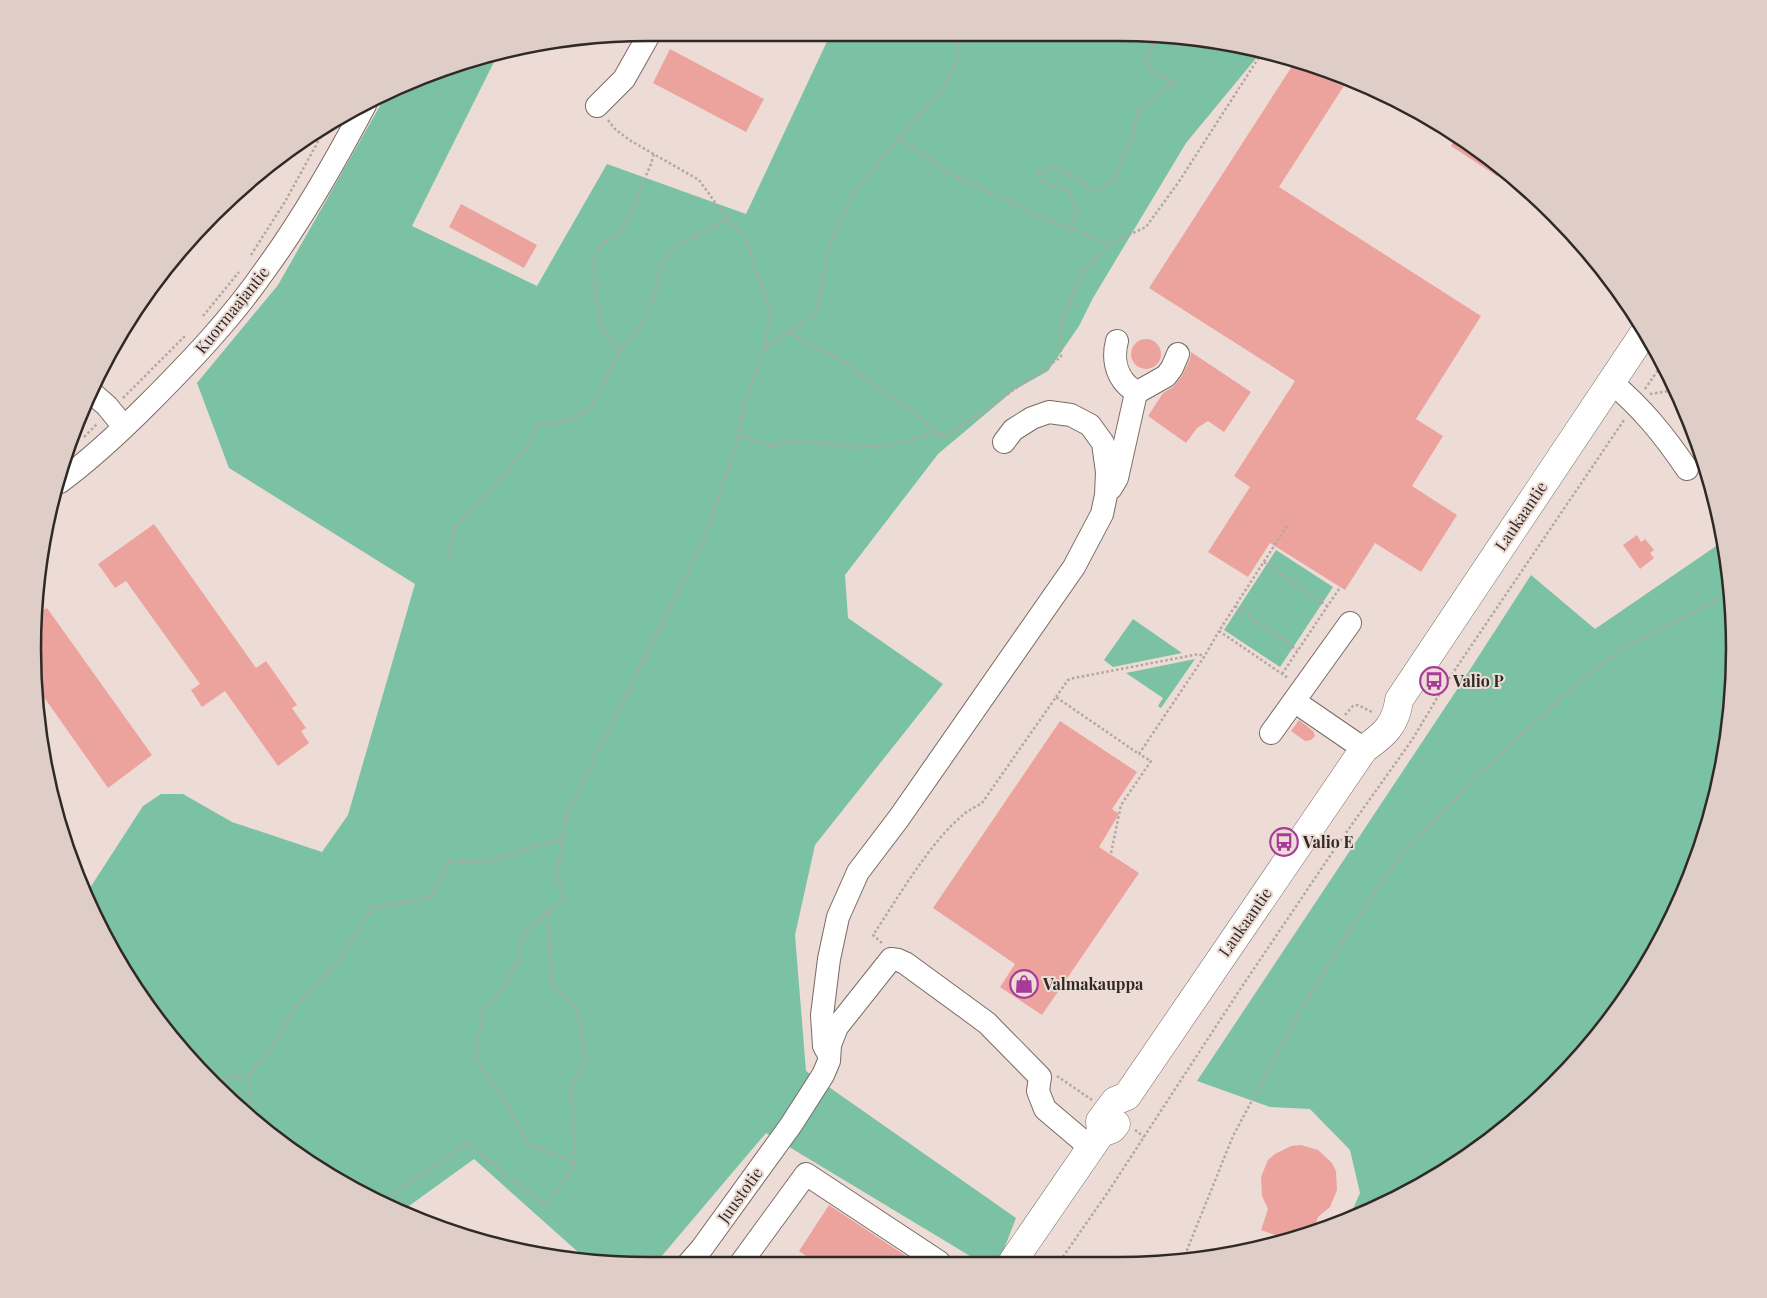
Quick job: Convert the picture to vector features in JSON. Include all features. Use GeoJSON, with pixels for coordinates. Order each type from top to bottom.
{"type":"FeatureCollection","features":[{"type":"Feature","properties":{"kind":"main road","name":"Laukaantie"},"geometry":{"type":"LineString","coordinates":[[1017,1257],[1364,749],[1379,739],[1392,724],[1397,713],[1399,700],[1640,339]]}},
{"type":"Feature","properties":{"kind":"street"},"geometry":{"type":"LineString","coordinates":[[597,106],[624,79],[645,41]]}},
{"type":"Feature","properties":{"kind":"street","name":"Kuormaajantie"},"geometry":{"type":"LineString","coordinates":[[68,473],[117,419],[178,374],[213,336],[265,271],[308,206],[359,115]]}},
{"type":"Feature","properties":{"kind":"street"},"geometry":{"type":"LineString","coordinates":[[1116,341],[1116,361],[1119,374],[1125,383],[1135,390],[1136,393]]}},
{"type":"Feature","properties":{"kind":"street"},"geometry":{"type":"LineString","coordinates":[[1106,495],[1117,478],[1136,393],[1166,376],[1178,354]]}},
{"type":"Feature","properties":{"kind":"street"},"geometry":{"type":"LineString","coordinates":[[1611,382],[1638,400],[1687,469]]}},
{"type":"Feature","properties":{"kind":"street"},"geometry":{"type":"LineString","coordinates":[[96,397],[117,419]]}},
{"type":"Feature","properties":{"kind":"street"},"geometry":{"type":"LineString","coordinates":[[829,1055],[824,1046],[822,1015],[829,958],[838,917],[858,872],[899,818],[1074,567],[1102,514],[1106,495],[1103,443],[1090,425],[1071,415],[1049,412],[1032,418],[1013,430],[1004,442]]}},
{"type":"Feature","properties":{"kind":"street"},"geometry":{"type":"LineString","coordinates":[[1271,733],[1350,623]]}},
{"type":"Feature","properties":{"kind":"street"},"geometry":{"type":"LineString","coordinates":[[1298,696],[1364,749]]}},
{"type":"Feature","properties":{"kind":"street","name":"Juustotie"},"geometry":{"type":"LineString","coordinates":[[694,1257],[791,1125],[823,1075],[829,1062],[830,1044],[837,1027],[891,959],[900,960]]}},
{"type":"Feature","properties":{"kind":"street"},"geometry":{"type":"LineString","coordinates":[[900,960],[987,1023],[1027,1063],[1040,1078],[1038,1091],[1045,1109],[1109,1121]]}},
{"type":"Feature","properties":{"kind":"street"},"geometry":{"type":"LineString","coordinates":[[745,1257],[806,1174],[931,1257]]}},
{"type":"Feature","properties":{"kind":"path"},"geometry":{"type":"LineString","coordinates":[[766,348],[817,312],[827,252],[853,193],[942,90],[955,66],[960,41]]}},
{"type":"Feature","properties":{"kind":"path"},"geometry":{"type":"LineString","coordinates":[[1070,229],[1077,210],[1068,190],[1043,183],[1038,171],[1056,167],[1079,180],[1092,192],[1114,180],[1133,136],[1138,111],[1174,83],[1151,72],[1146,57],[1155,43]]}},
{"type":"Feature","properties":{"kind":"path"},"geometry":{"type":"LineString","coordinates":[[739,435],[773,447],[784,441],[841,445],[858,449],[861,445],[882,448],[932,434],[947,436],[1061,357],[1060,326],[1083,271],[1109,244],[1146,227],[1178,183],[1258,58]]}},
{"type":"Feature","properties":{"kind":"path"},"geometry":{"type":"LineString","coordinates":[[576,1163],[526,1142],[504,1100],[475,1060],[483,1011],[506,985],[517,961],[526,930],[548,911],[566,899],[556,876],[566,815],[704,539],[739,435],[743,406],[766,348],[770,312],[745,237],[728,220],[699,180],[631,141],[615,129],[597,106]]}},
{"type":"Feature","properties":{"kind":"path"},"geometry":{"type":"LineString","coordinates":[[899,138],[949,173],[1035,214],[1109,244]]}},
{"type":"Feature","properties":{"kind":"path"},"geometry":{"type":"LineString","coordinates":[[251,255],[286,200],[320,139]]}},
{"type":"Feature","properties":{"kind":"path"},"geometry":{"type":"LineString","coordinates":[[620,350],[602,329],[596,299],[594,261],[600,245],[618,234],[636,204],[654,153]]}},
{"type":"Feature","properties":{"kind":"path"},"geometry":{"type":"LineString","coordinates":[[448,560],[454,528],[497,484],[528,446],[536,426],[566,421],[590,410],[620,350],[646,317],[655,292],[660,265],[676,247],[711,227],[728,220]]}},
{"type":"Feature","properties":{"kind":"path"},"geometry":{"type":"LineString","coordinates":[[200,320],[240,270]]}},
{"type":"Feature","properties":{"kind":"path"},"geometry":{"type":"LineString","coordinates":[[788,332],[840,359],[942,436]]}},
{"type":"Feature","properties":{"kind":"path"},"geometry":{"type":"LineString","coordinates":[[78,443],[117,419],[188,334]]}},
{"type":"Feature","properties":{"kind":"path"},"geometry":{"type":"LineString","coordinates":[[1063,1257],[1338,844],[1412,740],[1446,683],[1658,370]]}},
{"type":"Feature","properties":{"kind":"path"},"geometry":{"type":"LineString","coordinates":[[1638,400],[1668,392]]}},
{"type":"Feature","properties":{"kind":"path"},"geometry":{"type":"LineString","coordinates":[[1139,754],[1204,657],[1287,526]]}},
{"type":"Feature","properties":{"kind":"path"},"geometry":{"type":"LineString","coordinates":[[1264,562],[1327,606]]}},
{"type":"Feature","properties":{"kind":"path"},"geometry":{"type":"LineString","coordinates":[[1282,674],[1339,589]]}},
{"type":"Feature","properties":{"kind":"path"},"geometry":{"type":"LineString","coordinates":[[1186,1253],[1233,1136],[1302,1007],[1370,898],[1403,852],[1482,771],[1553,705],[1613,655],[1621,649],[1723,597]]}},
{"type":"Feature","properties":{"kind":"path"},"geometry":{"type":"LineString","coordinates":[[1235,606],[1297,651]]}},
{"type":"Feature","properties":{"kind":"path"},"geometry":{"type":"LineString","coordinates":[[1219,631],[1282,674],[1298,696]]}},
{"type":"Feature","properties":{"kind":"path"},"geometry":{"type":"LineString","coordinates":[[900,960],[873,935],[927,856],[948,829],[964,814],[982,803],[1068,680],[1175,657],[1199,654],[1204,657]]}},
{"type":"Feature","properties":{"kind":"path"},"geometry":{"type":"LineString","coordinates":[[1056,697],[1151,761],[1121,805],[1111,853]]}},
{"type":"Feature","properties":{"kind":"path"},"geometry":{"type":"LineString","coordinates":[[249,1107],[248,1076],[268,1052],[294,1009],[341,958],[372,908],[430,898],[449,860],[486,862],[562,838]]}},
{"type":"Feature","properties":{"kind":"path"},"geometry":{"type":"LineString","coordinates":[[388,1198],[466,1143],[546,1206],[576,1163],[571,1086],[588,1061],[577,1007],[552,986],[548,911]]}},
{"type":"Feature","properties":{"kind":"path"},"geometry":{"type":"LineString","coordinates":[[1027,1063],[1054,1074],[1109,1121],[1144,1137]]}},
{"type":"Feature","properties":{"kind":"path"},"geometry":{"type":"LineString","coordinates":[[219,1079],[248,1076]]}},
{"type":"Feature","properties":{"kind":"green space"},"geometry":{"type":"Polygon","coordinates":[[[827,41],[1118,41],[1197,46],[1257,58],[1186,143],[1093,298],[1079,326],[1048,371],[1014,390],[938,454],[845,575],[848,618],[943,684],[815,845],[795,935],[806,1071],[1016,1218],[1001,1257],[972,1257],[766,1133],[661,1257],[579,1253],[474,1159],[408,1207],[380,1194],[311,1154],[248,1106],[219,1079],[192,1050],[144,987],[104,918],[90,887],[143,806],[161,794],[183,794],[232,822],[322,852],[348,815],[415,584],[229,468],[197,383],[278,285],[381,103],[416,88],[494,61],[412,226],[537,286],[607,164],[746,214],[827,41]]]}},
{"type":"Feature","properties":{"kind":"green space"},"geometry":{"type":"Polygon","coordinates":[[[1717,546],[1721,570],[1726,649],[1721,728],[1705,806],[1679,882],[1663,918],[1623,987],[1575,1050],[1548,1079],[1519,1106],[1456,1154],[1387,1194],[1353,1209],[1360,1193],[1350,1150],[1310,1109],[1270,1107],[1197,1081],[1531,575],[1595,629],[1717,546]]]}},
{"type":"Feature","properties":{"kind":"green space"},"geometry":{"type":"Polygon","coordinates":[[[1276,550],[1333,587],[1280,667],[1224,630],[1276,550]]]}},
{"type":"Feature","properties":{"kind":"green space"},"geometry":{"type":"Polygon","coordinates":[[[1133,619],[1182,653],[1113,667],[1104,660],[1133,619]]]}},
{"type":"Feature","properties":{"kind":"green space"},"geometry":{"type":"Polygon","coordinates":[[[1195,659],[1161,708],[1158,706],[1163,698],[1126,673],[1195,659]]]}},
{"type":"Feature","properties":{"kind":"building"},"geometry":{"type":"Polygon","coordinates":[[[670,49],[764,99],[746,132],[653,83],[670,49]]]}},
{"type":"Feature","properties":{"kind":"building"},"geometry":{"type":"Polygon","coordinates":[[[1291,67],[1344,85],[1279,187],[1481,316],[1416,419],[1443,436],[1412,486],[1457,515],[1421,572],[1375,543],[1345,590],[1270,543],[1248,577],[1208,552],[1250,487],[1234,476],[1295,381],[1149,288],[1291,67]]]}},
{"type":"Feature","properties":{"kind":"building"},"geometry":{"type":"Polygon","coordinates":[[[1453,142],[1456,144],[1488,167],[1497,176],[1451,146],[1453,142]]]}},
{"type":"Feature","properties":{"kind":"building"},"geometry":{"type":"Polygon","coordinates":[[[461,204],[537,245],[524,268],[449,227],[461,204]]]}},
{"type":"Feature","properties":{"kind":"building"},"geometry":{"type":"Polygon","coordinates":[[[1146,339],[1157,343],[1161,354],[1157,365],[1146,369],[1135,365],[1131,354],[1135,343],[1146,339]]]}},
{"type":"Feature","properties":{"kind":"building"},"geometry":{"type":"Polygon","coordinates":[[[1191,352],[1251,392],[1224,432],[1208,421],[1197,428],[1186,443],[1148,416],[1163,393],[1173,387],[1182,376],[1190,359],[1191,352]]]}},
{"type":"Feature","properties":{"kind":"building"},"geometry":{"type":"Polygon","coordinates":[[[154,524],[256,668],[266,661],[297,705],[292,708],[306,728],[301,731],[309,743],[278,766],[225,691],[202,707],[191,690],[200,684],[126,581],[115,588],[98,564],[154,524]]]}},
{"type":"Feature","properties":{"kind":"building"},"geometry":{"type":"Polygon","coordinates":[[[1637,535],[1641,542],[1645,539],[1654,550],[1650,553],[1654,558],[1640,569],[1623,545],[1637,535]]]}},
{"type":"Feature","properties":{"kind":"building"},"geometry":{"type":"Polygon","coordinates":[[[47,608],[152,755],[108,788],[44,697],[41,649],[43,611],[47,608]]]}},
{"type":"Feature","properties":{"kind":"building"},"geometry":{"type":"Polygon","coordinates":[[[1299,720],[1313,731],[1315,736],[1311,740],[1305,741],[1291,731],[1299,720]]]}},
{"type":"Feature","properties":{"kind":"building"},"geometry":{"type":"Polygon","coordinates":[[[1060,721],[1137,772],[1112,809],[1119,814],[1099,847],[1139,873],[1042,1015],[1000,987],[1015,964],[933,908],[1060,721]]]}},
{"type":"Feature","properties":{"kind":"building"},"geometry":{"type":"Polygon","coordinates":[[[1301,1145],[1318,1150],[1332,1163],[1336,1171],[1337,1190],[1330,1207],[1318,1217],[1316,1223],[1276,1236],[1261,1230],[1268,1209],[1262,1196],[1261,1177],[1268,1160],[1291,1146],[1301,1145]]]}},
{"type":"Feature","properties":{"kind":"building"},"geometry":{"type":"Polygon","coordinates":[[[829,1205],[907,1257],[808,1257],[799,1251],[829,1205]]]}},
{"type":"Feature","properties":{"kind":"place","name":"Valio P"},"geometry":{"type":"Point","coordinates":[1434,681]}},
{"type":"Feature","properties":{"kind":"place","name":"Valio E"},"geometry":{"type":"Point","coordinates":[1284,842]}},
{"type":"Feature","properties":{"kind":"place","name":"Valmakauppa"},"geometry":{"type":"Point","coordinates":[1024,984]}}]}
